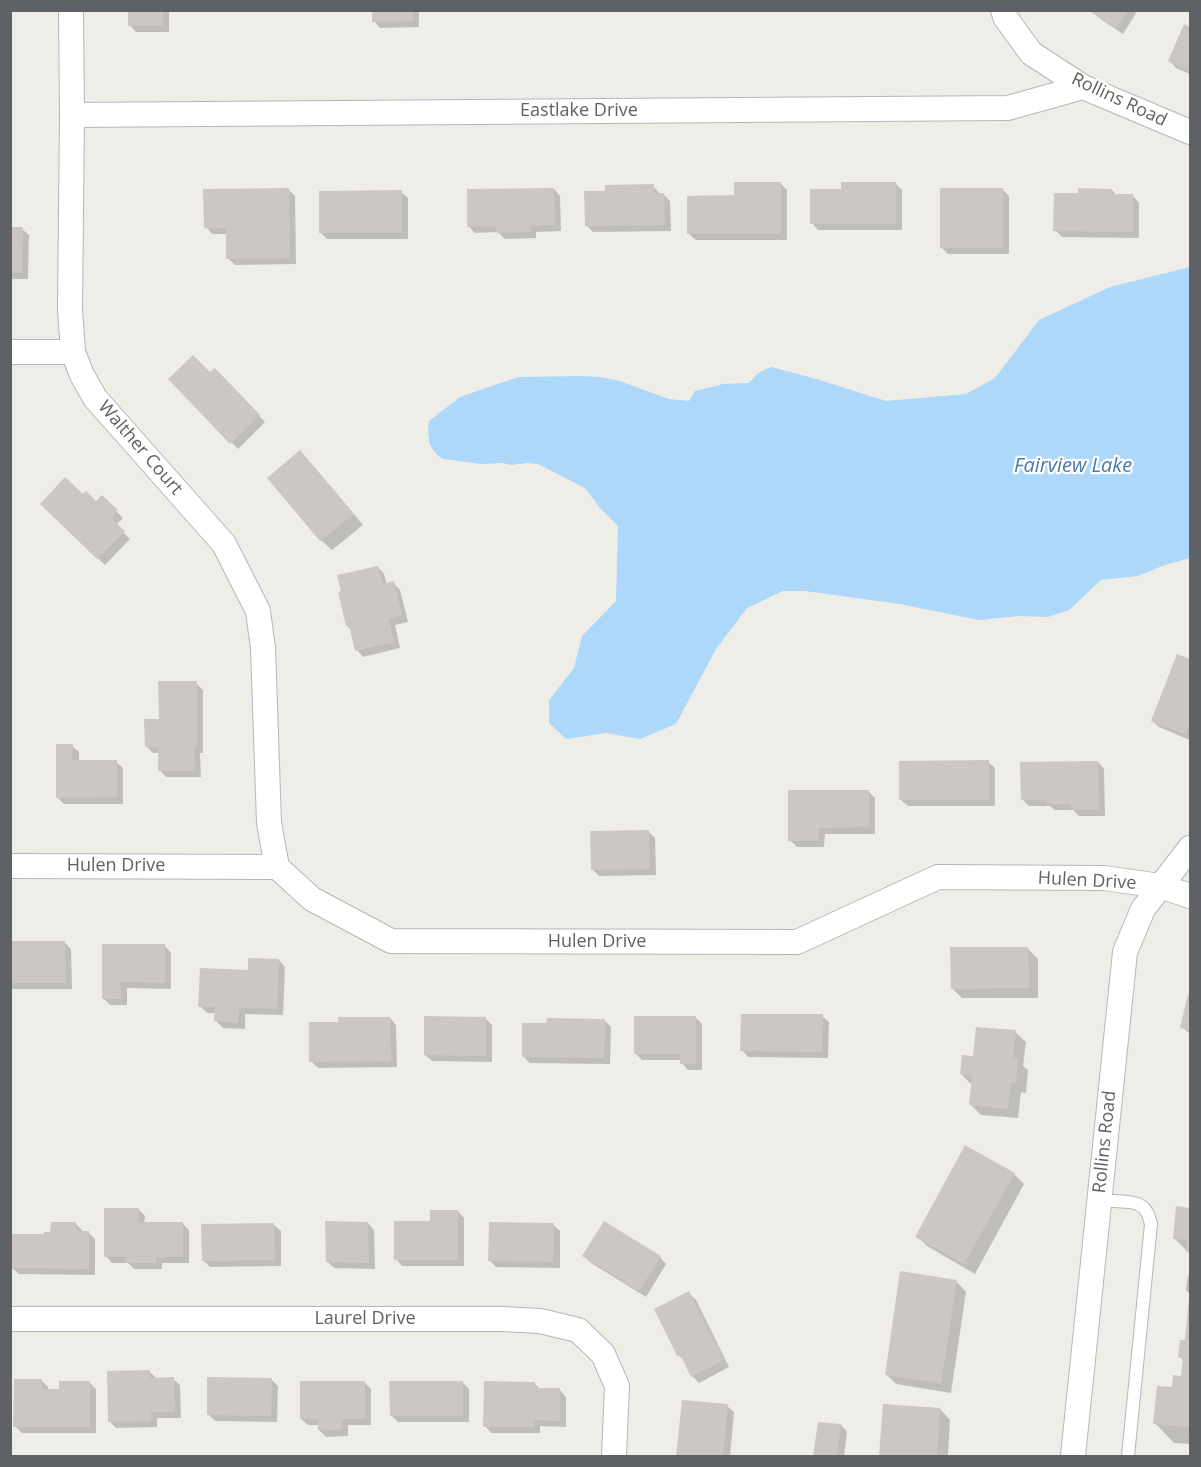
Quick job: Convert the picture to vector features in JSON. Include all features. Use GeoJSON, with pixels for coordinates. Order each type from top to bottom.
{"type":"FeatureCollection","features":[{"type":"Feature","properties":{"kind":"street","name":"Walther Court"},"geometry":{"type":"LineString","coordinates":[[71,10],[70,309],[73,352],[82,375],[95,398],[224,544],[258,610],[263,648],[269,823],[277,867]]}},
{"type":"Feature","properties":{"kind":"street","name":"Rollins Road"},"geometry":{"type":"LineString","coordinates":[[1003,10],[1005,17],[1031,53],[1083,87],[1191,132]]}},
{"type":"Feature","properties":{"kind":"street","name":"Eastlake Drive"},"geometry":{"type":"LineString","coordinates":[[72,115],[1008,108],[1083,87]]}},
{"type":"Feature","properties":{"kind":"street"},"geometry":{"type":"LineString","coordinates":[[10,352],[73,352]]}},
{"type":"Feature","properties":{"kind":"street","name":"Rollins Road"},"geometry":{"type":"LineString","coordinates":[[1073,1456],[1125,952],[1143,909],[1191,848]]}},
{"type":"Feature","properties":{"kind":"street","name":"Hulen Drive"},"geometry":{"type":"LineString","coordinates":[[10,866],[277,867],[312,899],[391,941],[796,942],[938,878],[1104,878],[1160,886],[1191,896]]}},
{"type":"Feature","properties":{"kind":"street","name":"Laurel Drive"},"geometry":{"type":"LineString","coordinates":[[10,1319],[503,1318],[540,1321],[578,1330],[603,1354],[617,1386],[614,1456]]}},
{"type":"Feature","properties":{"kind":"lane"},"geometry":{"type":"LineString","coordinates":[[1099,1200],[1138,1204],[1148,1214],[1151,1224],[1128,1456]]}},
{"type":"Feature","properties":{"kind":"water","name":"Fairview Lake"},"geometry":{"type":"Polygon","coordinates":[[[1190,267],[1190,558],[1138,576],[1101,580],[1069,610],[1048,617],[1019,616],[979,620],[900,604],[805,591],[783,591],[747,608],[716,649],[676,724],[640,739],[606,733],[566,739],[549,723],[549,700],[574,668],[582,636],[616,601],[618,526],[585,488],[538,464],[481,464],[443,459],[436,454],[430,445],[429,421],[460,397],[518,377],[580,376],[620,381],[669,399],[689,401],[695,391],[723,384],[749,383],[758,373],[771,367],[886,401],[966,394],[995,378],[1039,320],[1110,287],[1190,267]]]}},
{"type":"Feature","properties":{"kind":"building"},"geometry":{"type":"Polygon","coordinates":[[[128,10],[163,10],[163,26],[128,26],[128,10]]]}},
{"type":"Feature","properties":{"kind":"building"},"geometry":{"type":"Polygon","coordinates":[[[372,10],[413,10],[413,21],[372,22],[372,10]]]}},
{"type":"Feature","properties":{"kind":"building"},"geometry":{"type":"Polygon","coordinates":[[[1092,10],[1128,10],[1116,29],[1091,12],[1092,10]]]}},
{"type":"Feature","properties":{"kind":"building"},"geometry":{"type":"Polygon","coordinates":[[[1184,24],[1190,27],[1190,72],[1168,61],[1184,24]]]}},
{"type":"Feature","properties":{"kind":"building"},"geometry":{"type":"Polygon","coordinates":[[[734,182],[781,182],[781,234],[687,234],[687,196],[734,195],[734,182]]]}},
{"type":"Feature","properties":{"kind":"building"},"geometry":{"type":"Polygon","coordinates":[[[841,182],[896,182],[896,224],[810,224],[810,189],[841,189],[841,182]]]}},
{"type":"Feature","properties":{"kind":"building"},"geometry":{"type":"Polygon","coordinates":[[[654,184],[654,193],[664,193],[665,225],[585,226],[584,191],[605,191],[605,185],[654,184]]]}},
{"type":"Feature","properties":{"kind":"building"},"geometry":{"type":"Polygon","coordinates":[[[289,188],[290,258],[226,259],[226,228],[204,228],[203,189],[289,188]]]}},
{"type":"Feature","properties":{"kind":"building"},"geometry":{"type":"Polygon","coordinates":[[[554,188],[555,225],[530,226],[530,232],[497,233],[496,226],[467,227],[467,189],[554,188]]]}},
{"type":"Feature","properties":{"kind":"building"},"geometry":{"type":"Polygon","coordinates":[[[940,188],[1003,188],[1003,248],[940,248],[940,188]]]}},
{"type":"Feature","properties":{"kind":"building"},"geometry":{"type":"Polygon","coordinates":[[[1078,188],[1112,189],[1112,194],[1133,194],[1133,232],[1053,231],[1054,193],[1078,193],[1078,188]]]}},
{"type":"Feature","properties":{"kind":"building"},"geometry":{"type":"Polygon","coordinates":[[[402,190],[402,233],[319,233],[319,191],[402,190]]]}},
{"type":"Feature","properties":{"kind":"building"},"geometry":{"type":"Polygon","coordinates":[[[10,227],[23,227],[22,273],[10,273],[10,227]]]}},
{"type":"Feature","properties":{"kind":"building"},"geometry":{"type":"Polygon","coordinates":[[[193,355],[210,372],[215,368],[260,415],[230,444],[168,379],[193,355]]]}},
{"type":"Feature","properties":{"kind":"building"},"geometry":{"type":"Polygon","coordinates":[[[300,450],[354,514],[320,541],[267,478],[300,450]]]}},
{"type":"Feature","properties":{"kind":"building"},"geometry":{"type":"Polygon","coordinates":[[[65,477],[83,494],[86,491],[96,501],[102,495],[118,510],[111,518],[125,531],[97,559],[40,504],[65,477]]]}},
{"type":"Feature","properties":{"kind":"building"},"geometry":{"type":"Polygon","coordinates":[[[378,566],[383,584],[394,581],[402,615],[389,619],[394,642],[355,651],[349,625],[346,626],[338,592],[341,591],[337,575],[378,566]]]}},
{"type":"Feature","properties":{"kind":"building"},"geometry":{"type":"Polygon","coordinates":[[[1177,654],[1190,659],[1190,723],[1186,735],[1151,721],[1177,654]]]}},
{"type":"Feature","properties":{"kind":"building"},"geometry":{"type":"Polygon","coordinates":[[[158,681],[197,681],[195,771],[158,771],[158,747],[145,747],[144,719],[159,719],[158,681]]]}},
{"type":"Feature","properties":{"kind":"building"},"geometry":{"type":"Polygon","coordinates":[[[56,744],[73,744],[72,760],[117,760],[117,797],[56,798],[56,744]]]}},
{"type":"Feature","properties":{"kind":"building"},"geometry":{"type":"Polygon","coordinates":[[[989,760],[989,800],[899,800],[899,761],[989,760]]]}},
{"type":"Feature","properties":{"kind":"building"},"geometry":{"type":"Polygon","coordinates":[[[1098,761],[1099,810],[1071,810],[1071,804],[1047,804],[1047,800],[1021,800],[1020,762],[1098,761]]]}},
{"type":"Feature","properties":{"kind":"building"},"geometry":{"type":"Polygon","coordinates":[[[788,790],[869,790],[869,827],[819,828],[818,841],[788,841],[788,790]]]}},
{"type":"Feature","properties":{"kind":"building"},"geometry":{"type":"Polygon","coordinates":[[[649,830],[650,869],[591,870],[590,831],[649,830]]]}},
{"type":"Feature","properties":{"kind":"building"},"geometry":{"type":"Polygon","coordinates":[[[10,941],[65,941],[66,983],[10,983],[10,941]]]}},
{"type":"Feature","properties":{"kind":"building"},"geometry":{"type":"Polygon","coordinates":[[[102,944],[165,944],[165,983],[121,982],[121,999],[102,999],[102,944]]]}},
{"type":"Feature","properties":{"kind":"building"},"geometry":{"type":"Polygon","coordinates":[[[950,947],[1028,947],[1029,988],[951,989],[950,947]]]}},
{"type":"Feature","properties":{"kind":"building"},"geometry":{"type":"Polygon","coordinates":[[[248,958],[279,959],[277,1009],[239,1008],[238,1023],[214,1021],[215,1007],[198,1007],[200,968],[248,970],[248,958]]]}},
{"type":"Feature","properties":{"kind":"building"},"geometry":{"type":"Polygon","coordinates":[[[1188,994],[1190,995],[1190,1030],[1180,1028],[1188,994]]]}},
{"type":"Feature","properties":{"kind":"building"},"geometry":{"type":"Polygon","coordinates":[[[741,1014],[823,1014],[822,1052],[740,1051],[741,1014]]]}},
{"type":"Feature","properties":{"kind":"building"},"geometry":{"type":"Polygon","coordinates":[[[424,1016],[486,1017],[486,1056],[424,1055],[424,1016]]]}},
{"type":"Feature","properties":{"kind":"building"},"geometry":{"type":"Polygon","coordinates":[[[634,1016],[696,1016],[696,1064],[680,1064],[680,1054],[634,1054],[634,1016]]]}},
{"type":"Feature","properties":{"kind":"building"},"geometry":{"type":"Polygon","coordinates":[[[338,1017],[390,1017],[391,1061],[309,1062],[309,1022],[338,1022],[338,1017]]]}},
{"type":"Feature","properties":{"kind":"building"},"geometry":{"type":"Polygon","coordinates":[[[547,1018],[605,1019],[604,1058],[522,1057],[522,1023],[546,1023],[547,1018]]]}},
{"type":"Feature","properties":{"kind":"building"},"geometry":{"type":"Polygon","coordinates":[[[976,1027],[1016,1030],[1013,1058],[1018,1059],[1016,1083],[1011,1083],[1008,1109],[969,1105],[972,1075],[960,1074],[962,1055],[973,1056],[976,1027]]]}},
{"type":"Feature","properties":{"kind":"building"},"geometry":{"type":"Polygon","coordinates":[[[965,1145],[1015,1173],[964,1264],[915,1237],[965,1145]]]}},
{"type":"Feature","properties":{"kind":"building"},"geometry":{"type":"Polygon","coordinates":[[[1176,1206],[1190,1208],[1190,1252],[1186,1252],[1187,1240],[1173,1239],[1176,1206]]]}},
{"type":"Feature","properties":{"kind":"building"},"geometry":{"type":"Polygon","coordinates":[[[104,1208],[139,1208],[138,1222],[183,1222],[183,1257],[156,1257],[156,1263],[126,1263],[126,1257],[104,1257],[104,1208]]]}},
{"type":"Feature","properties":{"kind":"building"},"geometry":{"type":"Polygon","coordinates":[[[430,1210],[458,1210],[458,1260],[394,1260],[394,1221],[430,1221],[430,1210]]]}},
{"type":"Feature","properties":{"kind":"building"},"geometry":{"type":"Polygon","coordinates":[[[325,1221],[368,1222],[369,1263],[326,1262],[325,1221]]]}},
{"type":"Feature","properties":{"kind":"building"},"geometry":{"type":"Polygon","coordinates":[[[604,1221],[661,1256],[639,1291],[582,1256],[604,1221]]]}},
{"type":"Feature","properties":{"kind":"building"},"geometry":{"type":"Polygon","coordinates":[[[51,1222],[76,1222],[76,1231],[89,1231],[89,1269],[11,1268],[11,1234],[44,1234],[44,1232],[50,1232],[51,1222]]]}},
{"type":"Feature","properties":{"kind":"building"},"geometry":{"type":"Polygon","coordinates":[[[489,1222],[554,1223],[553,1262],[488,1261],[489,1222]]]}},
{"type":"Feature","properties":{"kind":"building"},"geometry":{"type":"Polygon","coordinates":[[[274,1223],[275,1260],[202,1261],[201,1224],[274,1223]]]}},
{"type":"Feature","properties":{"kind":"building"},"geometry":{"type":"Polygon","coordinates":[[[900,1271],[957,1280],[941,1383],[885,1375],[900,1271]]]}},
{"type":"Feature","properties":{"kind":"building"},"geometry":{"type":"Polygon","coordinates":[[[689,1291],[724,1360],[691,1377],[680,1354],[677,1356],[654,1309],[689,1291]]]}},
{"type":"Feature","properties":{"kind":"building"},"geometry":{"type":"Polygon","coordinates":[[[1189,1298],[1190,1427],[1153,1424],[1157,1386],[1172,1387],[1173,1375],[1181,1376],[1183,1358],[1178,1357],[1180,1340],[1185,1340],[1189,1298]]]}},
{"type":"Feature","properties":{"kind":"building"},"geometry":{"type":"Polygon","coordinates":[[[150,1370],[150,1378],[174,1377],[175,1412],[151,1412],[151,1421],[108,1422],[107,1371],[150,1370]]]}},
{"type":"Feature","properties":{"kind":"building"},"geometry":{"type":"Polygon","coordinates":[[[207,1377],[272,1378],[271,1416],[207,1415],[207,1377]]]}},
{"type":"Feature","properties":{"kind":"building"},"geometry":{"type":"Polygon","coordinates":[[[14,1379],[42,1379],[42,1389],[59,1389],[59,1381],[90,1381],[90,1427],[13,1427],[14,1379]]]}},
{"type":"Feature","properties":{"kind":"building"},"geometry":{"type":"Polygon","coordinates":[[[300,1381],[365,1381],[365,1419],[342,1419],[342,1430],[318,1430],[318,1419],[300,1419],[300,1381]]]}},
{"type":"Feature","properties":{"kind":"building"},"geometry":{"type":"Polygon","coordinates":[[[389,1381],[463,1381],[463,1416],[390,1416],[389,1381]]]}},
{"type":"Feature","properties":{"kind":"building"},"geometry":{"type":"Polygon","coordinates":[[[484,1381],[535,1382],[535,1388],[560,1388],[560,1421],[533,1420],[534,1427],[483,1427],[484,1381]]]}},
{"type":"Feature","properties":{"kind":"building"},"geometry":{"type":"Polygon","coordinates":[[[682,1400],[728,1404],[723,1456],[676,1456],[682,1400]]]}},
{"type":"Feature","properties":{"kind":"building"},"geometry":{"type":"Polygon","coordinates":[[[883,1404],[940,1408],[937,1456],[879,1456],[883,1404]]]}},
{"type":"Feature","properties":{"kind":"building"},"geometry":{"type":"Polygon","coordinates":[[[818,1422],[841,1424],[837,1456],[813,1456],[818,1422]]]}}]}
